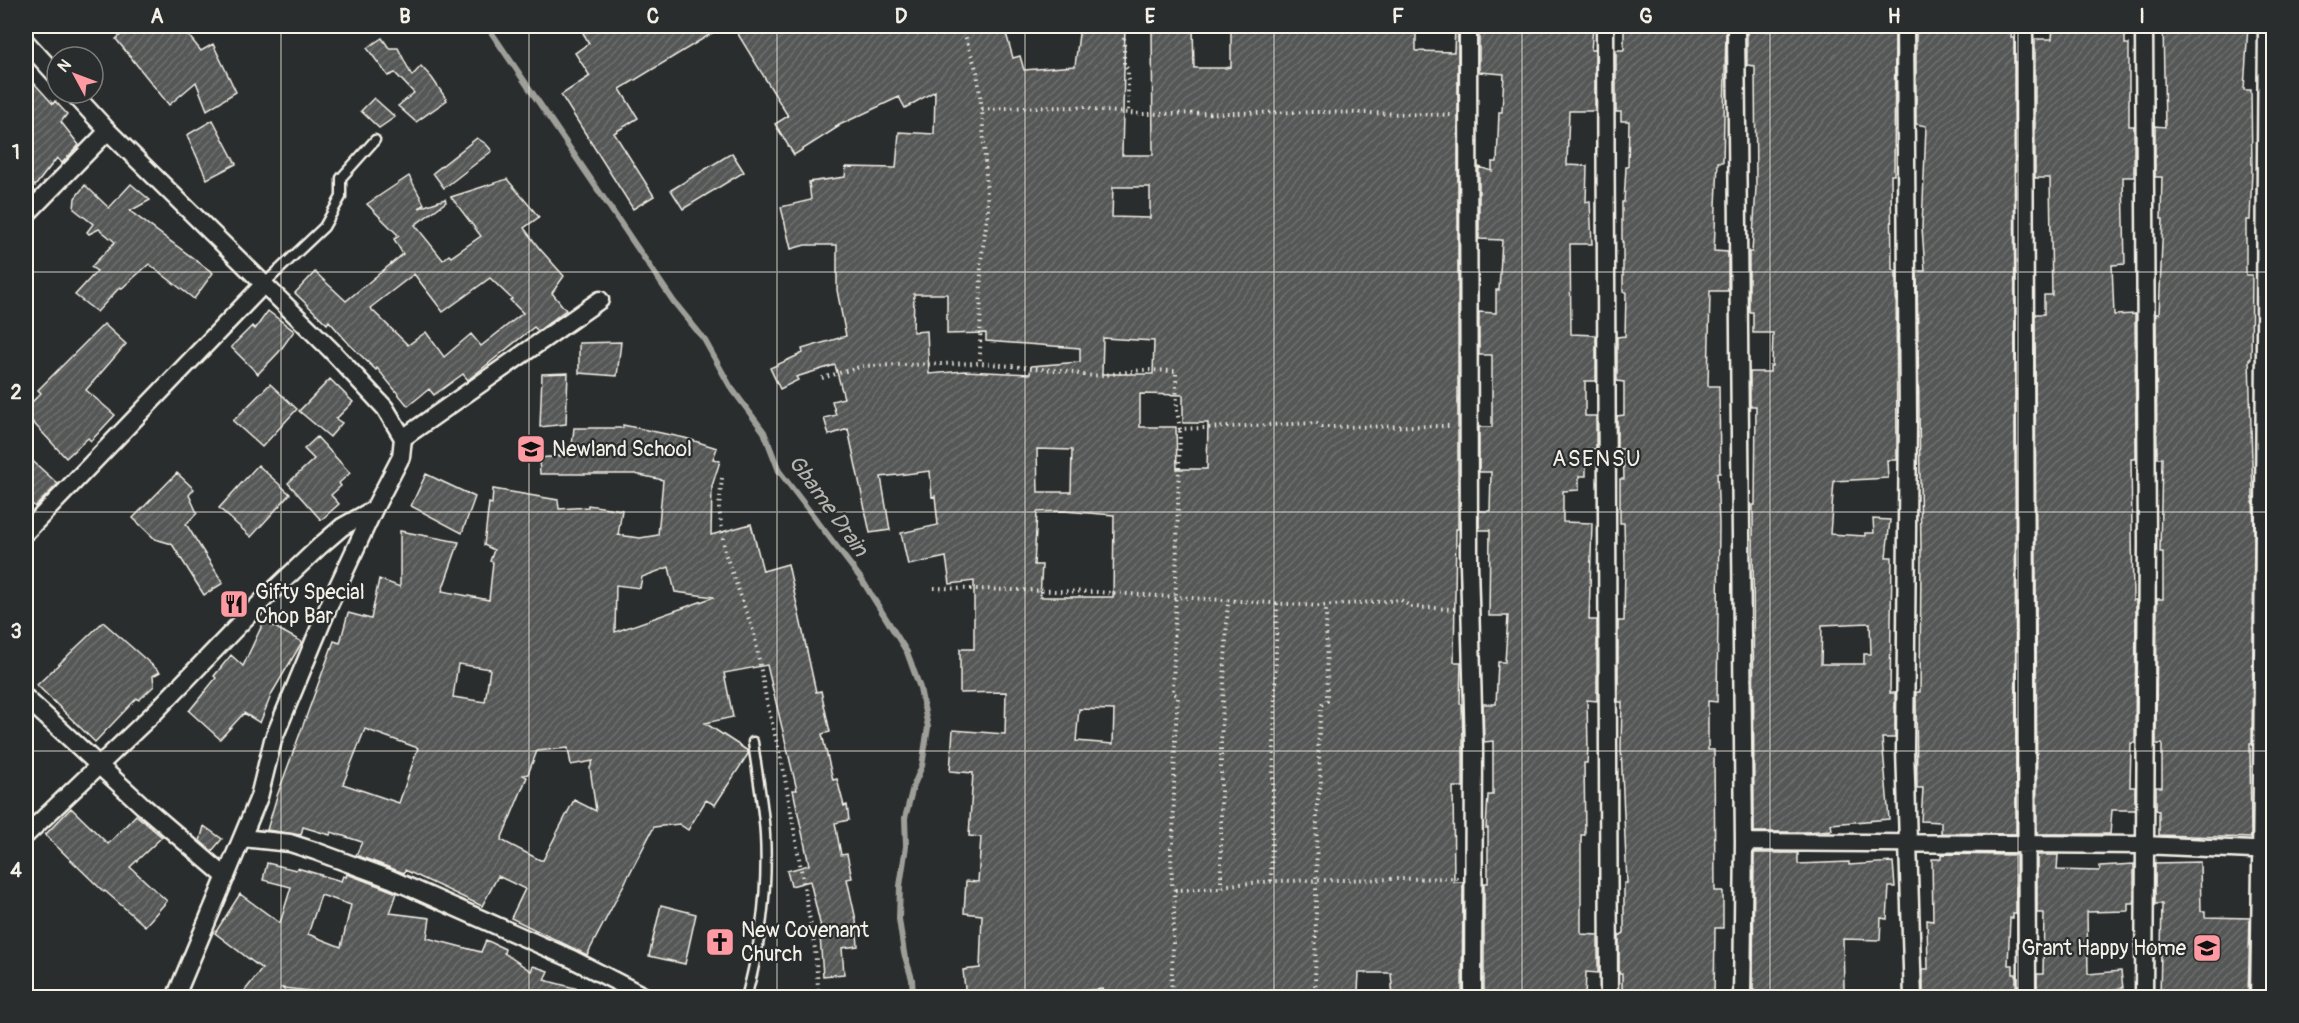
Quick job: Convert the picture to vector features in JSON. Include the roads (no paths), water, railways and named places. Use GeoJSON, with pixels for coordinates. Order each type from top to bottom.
{"type":"FeatureCollection","features":[{"type":"Feature","properties":{"kind":"street"},"geometry":{"type":"LineString","coordinates":[[1468,26],[1470,610],[1475,879],[1473,998]]}},
{"type":"Feature","properties":{"kind":"street"},"geometry":{"type":"LineString","coordinates":[[1605,26],[1609,998]]}},
{"type":"Feature","properties":{"kind":"street"},"geometry":{"type":"LineString","coordinates":[[1736,26],[1744,842],[1742,998]]}},
{"type":"Feature","properties":{"kind":"street"},"geometry":{"type":"LineString","coordinates":[[1905,26],[1908,417],[1905,749],[1913,998]]}},
{"type":"Feature","properties":{"kind":"street"},"geometry":{"type":"LineString","coordinates":[[2024,26],[2027,998]]}},
{"type":"Feature","properties":{"kind":"street"},"geometry":{"type":"LineString","coordinates":[[2144,26],[2147,542],[2143,845],[2144,998]]}},
{"type":"Feature","properties":{"kind":"street"},"geometry":{"type":"LineString","coordinates":[[2259,998],[2268,851],[2264,700],[2267,26]]}},
{"type":"Feature","properties":{"kind":"street"},"geometry":{"type":"LineString","coordinates":[[26,42],[45,63]]}},
{"type":"Feature","properties":{"kind":"street"},"geometry":{"type":"LineString","coordinates":[[84,105],[331,350],[385,408],[403,438],[401,457],[330,603],[273,740],[260,797],[175,998]]}},
{"type":"Feature","properties":{"kind":"street"},"geometry":{"type":"LineString","coordinates":[[26,215],[108,131]]}},
{"type":"Feature","properties":{"kind":"street"},"geometry":{"type":"LineString","coordinates":[[26,532],[264,284]]}},
{"type":"Feature","properties":{"kind":"street"},"geometry":{"type":"LineString","coordinates":[[403,438],[600,300]]}},
{"type":"Feature","properties":{"kind":"street"},"geometry":{"type":"LineString","coordinates":[[26,835],[155,712],[261,602],[320,546],[342,527],[374,509]]}},
{"type":"Feature","properties":{"kind":"street"},"geometry":{"type":"LineString","coordinates":[[26,698],[226,877]]}},
{"type":"Feature","properties":{"kind":"street"},"geometry":{"type":"LineString","coordinates":[[243,838],[290,843],[391,879],[562,954],[648,998]]}},
{"type":"Feature","properties":{"kind":"street"},"geometry":{"type":"LineString","coordinates":[[1744,842],[2027,843],[2143,845],[2268,851]]}},
{"type":"Feature","properties":{"kind":"lane"},"geometry":{"type":"LineString","coordinates":[[264,284],[324,227],[341,197],[341,178],[375,140]]}},
{"type":"Feature","properties":{"kind":"lane"},"geometry":{"type":"LineString","coordinates":[[746,998],[758,957],[765,892],[765,833],[753,742]]}},
{"type":"Feature","properties":{"kind":"waterway","name":"Gbame Drain"},"geometry":{"type":"LineString","coordinates":[[487,26],[674,302],[704,339],[730,386],[764,432],[779,471],[862,580],[907,652],[920,688],[928,727],[922,766],[913,787],[905,818],[906,846],[900,886],[899,919],[904,953],[912,979],[913,998]]}},
{"type":"Feature","properties":{"kind":"place","name":"Newland School"},"geometry":{"type":"Point","coordinates":[531,449]}},
{"type":"Feature","properties":{"kind":"place","name":"Gifty Special Chop Bar"},"geometry":{"type":"Point","coordinates":[234,604]}},
{"type":"Feature","properties":{"kind":"place","name":"New Covenant Church"},"geometry":{"type":"Point","coordinates":[720,942]}},
{"type":"Feature","properties":{"kind":"place","name":"Grant Happy Home"},"geometry":{"type":"Point","coordinates":[2207,948]}},
{"type":"Feature","properties":{"kind":"district","name":"ASENSU"},"geometry":{"type":"Point","coordinates":[1597,458]}}]}
